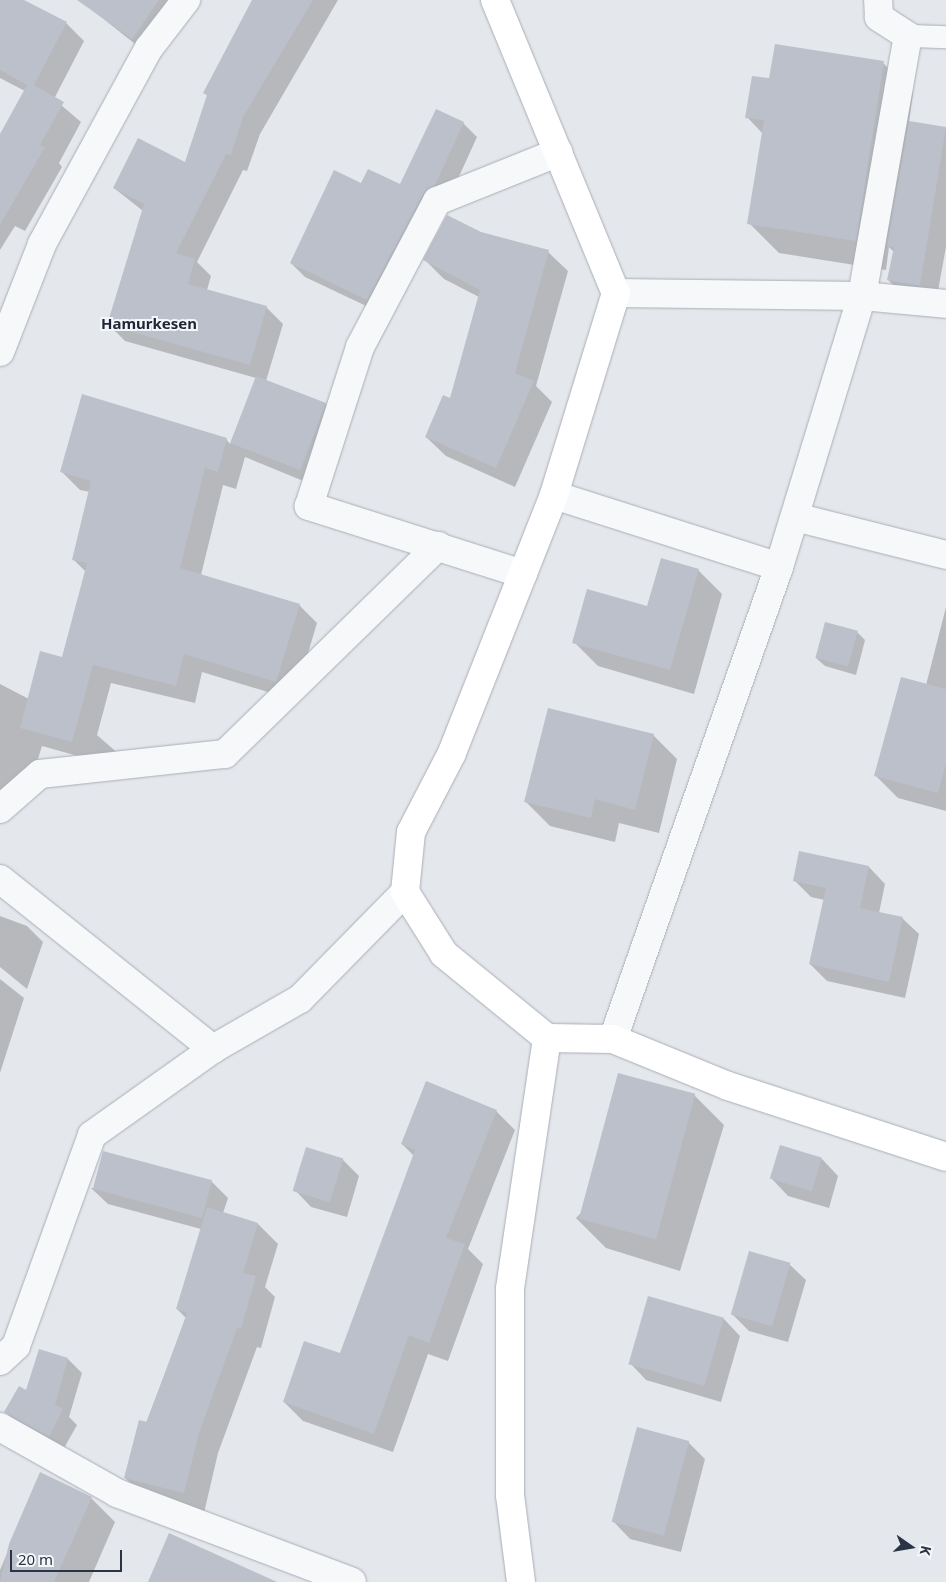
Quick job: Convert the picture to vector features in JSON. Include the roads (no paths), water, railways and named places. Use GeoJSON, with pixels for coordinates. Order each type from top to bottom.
{"type":"FeatureCollection","features":[{"type":"Feature","properties":{"kind":"street"},"geometry":{"type":"LineString","coordinates":[[0,352],[42,244],[150,48],[186,0]]}},
{"type":"Feature","properties":{"kind":"street"},"geometry":{"type":"LineString","coordinates":[[495,0],[616,293],[554,495],[452,753],[411,832],[405,892],[444,954],[547,1038],[613,1039],[728,1086],[946,1157]]}},
{"type":"Feature","properties":{"kind":"street"},"geometry":{"type":"LineString","coordinates":[[613,1039],[779,567],[862,296],[908,36],[879,17],[878,0]]}},
{"type":"Feature","properties":{"kind":"street"},"geometry":{"type":"LineString","coordinates":[[523,574],[309,506],[360,347],[437,201],[559,152]]}},
{"type":"Feature","properties":{"kind":"street"},"geometry":{"type":"LineString","coordinates":[[616,293],[862,296],[946,304]]}},
{"type":"Feature","properties":{"kind":"street"},"geometry":{"type":"LineString","coordinates":[[554,495],[779,567]]}},
{"type":"Feature","properties":{"kind":"street"},"geometry":{"type":"LineString","coordinates":[[795,517],[946,555]]}},
{"type":"Feature","properties":{"kind":"street"},"geometry":{"type":"LineString","coordinates":[[0,809],[40,774],[225,754],[438,546]]}},
{"type":"Feature","properties":{"kind":"street"},"geometry":{"type":"LineString","coordinates":[[0,879],[213,1050]]}},
{"type":"Feature","properties":{"kind":"street"},"geometry":{"type":"LineString","coordinates":[[0,1361],[16,1346],[92,1135],[213,1050],[300,999],[405,892]]}},
{"type":"Feature","properties":{"kind":"street"},"geometry":{"type":"LineString","coordinates":[[521,1582],[510,1495],[510,1289],[547,1038]]}},
{"type":"Feature","properties":{"kind":"street"},"geometry":{"type":"LineString","coordinates":[[0,1427],[118,1493],[352,1582]]}},
{"type":"Feature","properties":{"kind":"lane"},"geometry":{"type":"LineString","coordinates":[[908,36],[946,37]]}},
{"type":"Feature","properties":{"kind":"district","name":"Hamurkesen"},"geometry":{"type":"Point","coordinates":[149,324]}}]}
